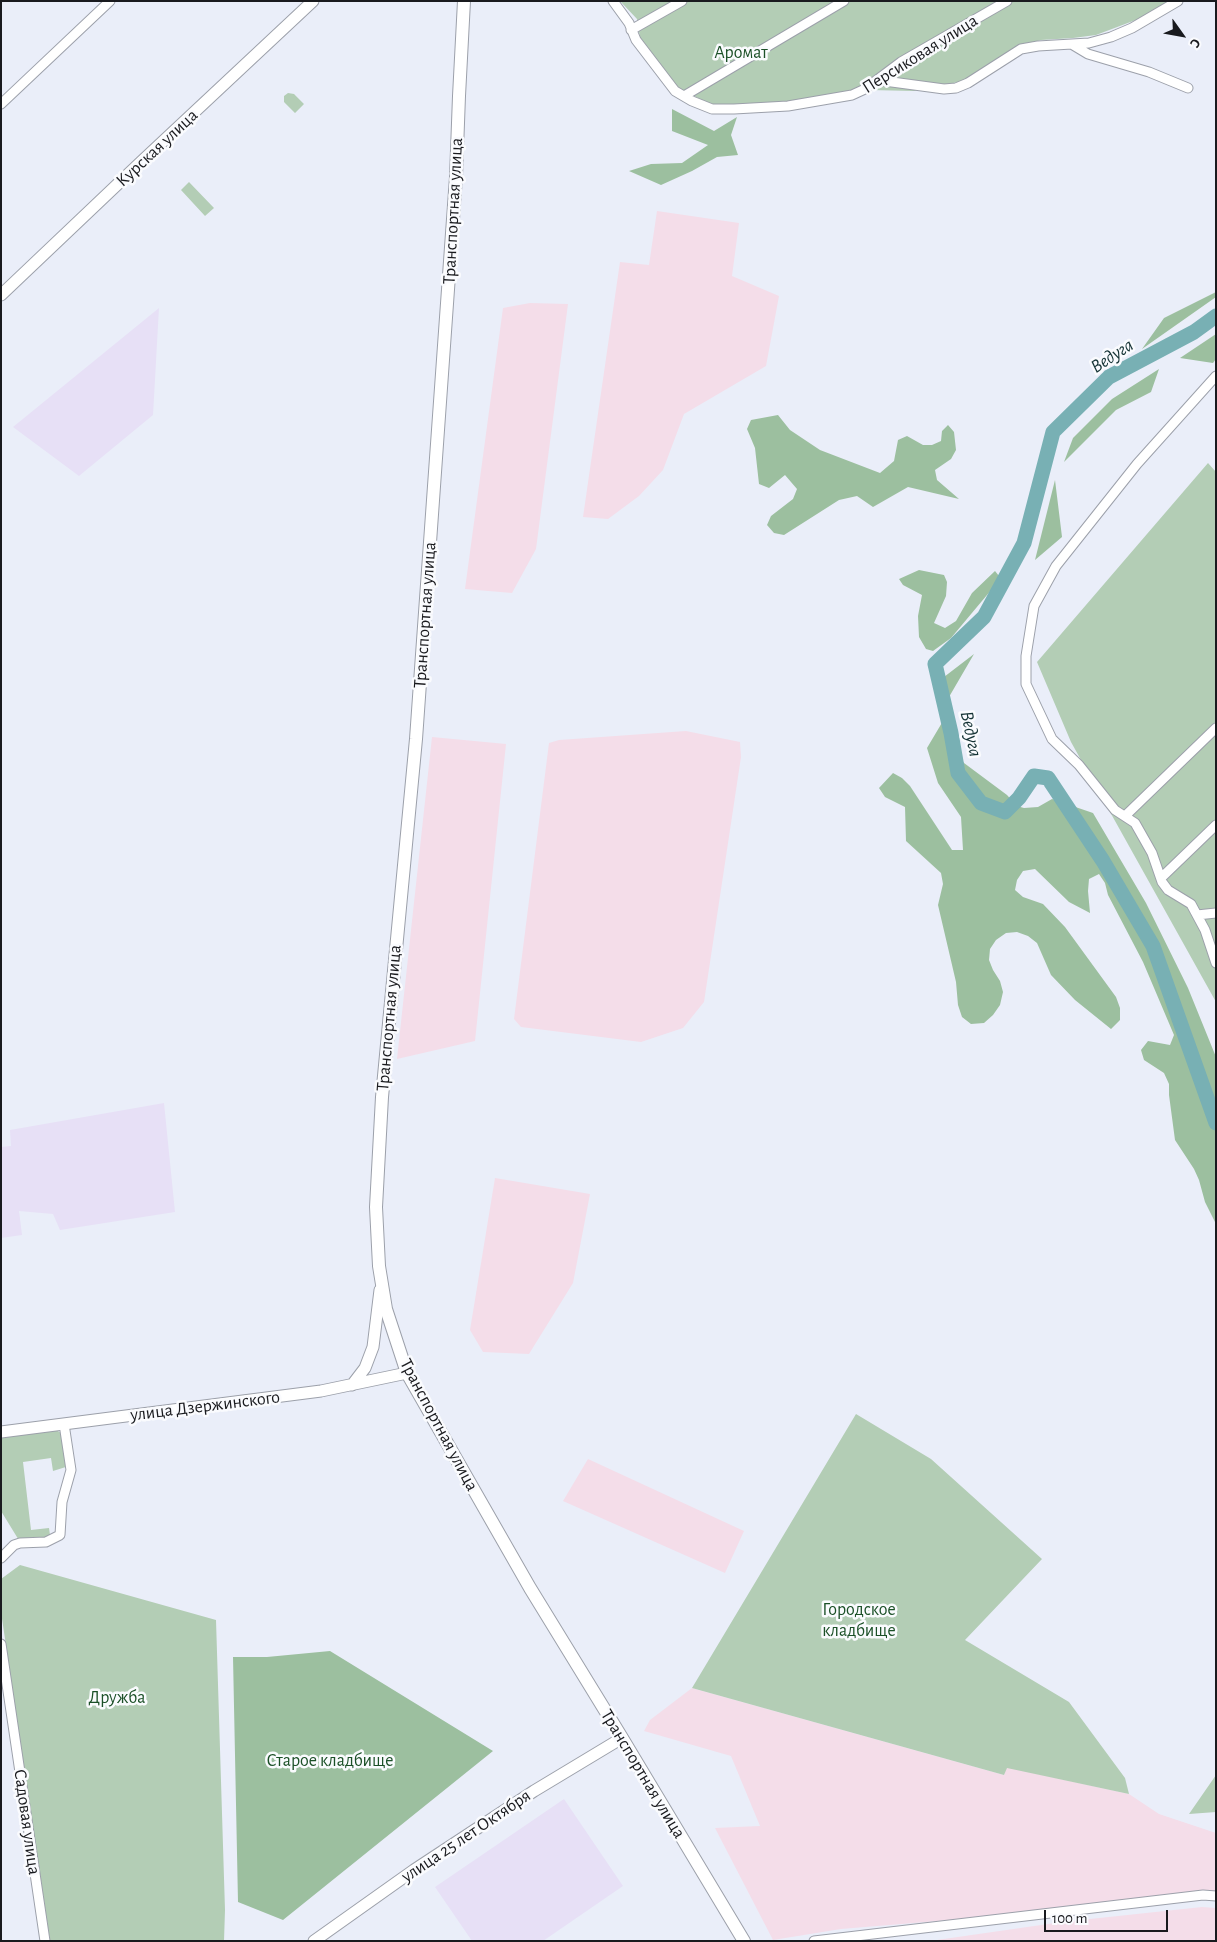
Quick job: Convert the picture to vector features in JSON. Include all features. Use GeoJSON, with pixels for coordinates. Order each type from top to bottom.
{"type":"FeatureCollection","features":[{"type":"Feature","properties":{"kind":"main road","name":"Транспортная улица"},"geometry":{"type":"LineString","coordinates":[[464,1],[456,176],[416,739],[382,1097],[376,1207],[381,1278],[386,1309],[407,1373],[530,1588],[744,1941]]}},
{"type":"Feature","properties":{"kind":"street"},"geometry":{"type":"LineString","coordinates":[[1,104],[110,1]]}},
{"type":"Feature","properties":{"kind":"street","name":"Курская улица"},"geometry":{"type":"LineString","coordinates":[[1,295],[313,1]]}},
{"type":"Feature","properties":{"kind":"street","name":"Персиковая улица"},"geometry":{"type":"LineString","coordinates":[[613,1],[629,23],[636,40],[674,91],[712,109],[780,107],[852,95],[865,89],[901,62],[1007,1]]}},
{"type":"Feature","properties":{"kind":"street"},"geometry":{"type":"LineString","coordinates":[[632,30],[682,1]]}},
{"type":"Feature","properties":{"kind":"street"},"geometry":{"type":"LineString","coordinates":[[684,96],[844,1]]}},
{"type":"Feature","properties":{"kind":"street"},"geometry":{"type":"LineString","coordinates":[[877,80],[944,90],[956,88],[968,83],[1021,49],[1038,46],[1090,44],[1132,28],[1178,1]]}},
{"type":"Feature","properties":{"kind":"street"},"geometry":{"type":"LineString","coordinates":[[1073,45],[1088,54],[1149,72],[1188,88]]}},
{"type":"Feature","properties":{"kind":"street"},"geometry":{"type":"LineString","coordinates":[[1216,376],[1137,464],[1056,566],[1034,606],[1026,656],[1026,684],[1052,739],[1079,765],[1115,810],[1135,823],[1144,836],[1161,878],[1168,890],[1191,904],[1197,914],[1205,930],[1216,963]]}},
{"type":"Feature","properties":{"kind":"street"},"geometry":{"type":"LineString","coordinates":[[1125,816],[1216,728]]}},
{"type":"Feature","properties":{"kind":"street"},"geometry":{"type":"LineString","coordinates":[[1161,878],[1216,825]]}},
{"type":"Feature","properties":{"kind":"street"},"geometry":{"type":"LineString","coordinates":[[1197,914],[1216,914]]}},
{"type":"Feature","properties":{"kind":"street"},"geometry":{"type":"LineString","coordinates":[[352,1384],[365,1368],[373,1347],[381,1278]]}},
{"type":"Feature","properties":{"kind":"street","name":"улица Дзержинского"},"geometry":{"type":"LineString","coordinates":[[1,1432],[311,1392],[407,1373]]}},
{"type":"Feature","properties":{"kind":"street"},"geometry":{"type":"LineString","coordinates":[[2,1556],[14,1545],[46,1542],[60,1535],[62,1502],[71,1470],[64,1424]]}},
{"type":"Feature","properties":{"kind":"street","name":"Садовая улица"},"geometry":{"type":"LineString","coordinates":[[1,1644],[45,1941]]}},
{"type":"Feature","properties":{"kind":"street","name":"улица 25 лет Октября"},"geometry":{"type":"LineString","coordinates":[[314,1941],[414,1870],[518,1802],[622,1738]]}},
{"type":"Feature","properties":{"kind":"street"},"geometry":{"type":"LineString","coordinates":[[814,1941],[1203,1895],[1216,1896]]}},
{"type":"Feature","properties":{"kind":"shaded area"},"geometry":{"type":"Polygon","coordinates":[[[657,211],[739,223],[732,276],[779,296],[766,366],[684,414],[663,470],[639,496],[608,519],[583,517],[620,262],[649,265],[657,211]]]}},
{"type":"Feature","properties":{"kind":"shaded area"},"geometry":{"type":"Polygon","coordinates":[[[530,303],[568,304],[536,549],[512,593],[465,589],[503,308],[530,303]]]}},
{"type":"Feature","properties":{"kind":"shaded area"},"geometry":{"type":"Polygon","coordinates":[[[159,308],[153,415],[79,476],[13,427],[159,308]]]}},
{"type":"Feature","properties":{"kind":"shaded area"},"geometry":{"type":"Polygon","coordinates":[[[686,731],[740,742],[741,757],[704,1002],[683,1028],[641,1042],[521,1027],[514,1019],[549,743],[559,740],[686,731]]]}},
{"type":"Feature","properties":{"kind":"shaded area"},"geometry":{"type":"Polygon","coordinates":[[[432,737],[506,744],[475,1041],[397,1059],[432,737]]]}},
{"type":"Feature","properties":{"kind":"shaded area"},"geometry":{"type":"Polygon","coordinates":[[[164,1103],[175,1212],[60,1230],[53,1214],[19,1211],[22,1235],[1,1238],[1,1147],[11,1146],[10,1130],[164,1103]]]}},
{"type":"Feature","properties":{"kind":"shaded area"},"geometry":{"type":"Polygon","coordinates":[[[495,1178],[590,1194],[573,1283],[529,1354],[483,1352],[470,1330],[495,1178]]]}},
{"type":"Feature","properties":{"kind":"shaded area"},"geometry":{"type":"Polygon","coordinates":[[[588,1459],[744,1531],[725,1573],[563,1501],[588,1459]]]}},
{"type":"Feature","properties":{"kind":"shaded area"},"geometry":{"type":"Polygon","coordinates":[[[692,1688],[1004,1775],[1006,1767],[1129,1794],[1159,1814],[1216,1833],[1216,1898],[841,1929],[773,1940],[715,1828],[760,1826],[731,1756],[644,1731],[650,1720],[692,1688]]]}},
{"type":"Feature","properties":{"kind":"shaded area"},"geometry":{"type":"Polygon","coordinates":[[[564,1799],[623,1886],[543,1941],[472,1941],[435,1887],[564,1799]]]}},
{"type":"Feature","properties":{"kind":"shaded area"},"geometry":{"type":"Polygon","coordinates":[[[1202,1907],[1216,1908],[1216,1941],[930,1941],[1062,1922],[1202,1907]]]}},
{"type":"Feature","properties":{"kind":"green space","name":"Аромат"},"geometry":{"type":"Polygon","coordinates":[[[620,1],[1170,1],[1141,18],[1096,35],[1041,40],[1019,46],[968,80],[914,91],[870,90],[790,103],[714,106],[678,88],[640,38],[637,19],[620,1]]]}},
{"type":"Feature","properties":{"kind":"green space"},"geometry":{"type":"Polygon","coordinates":[[[288,93],[294,94],[304,104],[295,113],[284,102],[284,96],[288,93]]]}},
{"type":"Feature","properties":{"kind":"green space"},"geometry":{"type":"Polygon","coordinates":[[[672,109],[714,131],[737,117],[731,135],[738,155],[717,157],[661,185],[629,171],[651,164],[682,163],[708,145],[672,131],[672,109]]]}},
{"type":"Feature","properties":{"kind":"green space"},"geometry":{"type":"Polygon","coordinates":[[[189,182],[214,208],[205,216],[181,190],[189,182]]]}},
{"type":"Feature","properties":{"kind":"green space"},"geometry":{"type":"Polygon","coordinates":[[[1216,292],[1216,297],[1142,349],[1164,318],[1216,292]]]}},
{"type":"Feature","properties":{"kind":"green space"},"geometry":{"type":"Polygon","coordinates":[[[1216,334],[1216,359],[1213,363],[1180,358],[1216,334]]]}},
{"type":"Feature","properties":{"kind":"green space"},"geometry":{"type":"Polygon","coordinates":[[[1159,369],[1151,392],[1116,410],[1064,462],[1073,438],[1112,399],[1159,369]]]}},
{"type":"Feature","properties":{"kind":"green space"},"geometry":{"type":"Polygon","coordinates":[[[778,415],[790,430],[820,450],[880,473],[894,461],[898,440],[907,436],[923,445],[932,445],[941,441],[942,431],[948,425],[954,432],[956,450],[951,459],[935,470],[937,480],[959,499],[908,487],[873,507],[857,496],[839,500],[784,535],[774,533],[767,525],[771,516],[793,499],[797,489],[785,475],[769,488],[759,484],[755,448],[747,429],[751,420],[778,415]]]}},
{"type":"Feature","properties":{"kind":"green space"},"geometry":{"type":"Polygon","coordinates":[[[1208,463],[1216,472],[1216,1002],[1071,742],[1037,662],[1208,463]]]}},
{"type":"Feature","properties":{"kind":"green space"},"geometry":{"type":"Polygon","coordinates":[[[1055,480],[1062,537],[1035,560],[1055,480]]]}},
{"type":"Feature","properties":{"kind":"green space"},"geometry":{"type":"Polygon","coordinates":[[[919,570],[944,575],[947,582],[946,596],[934,623],[945,628],[956,621],[972,593],[995,571],[999,576],[992,589],[951,638],[933,651],[926,649],[919,637],[918,616],[922,595],[903,585],[899,579],[919,570]]]}},
{"type":"Feature","properties":{"kind":"green space"},"geometry":{"type":"Polygon","coordinates":[[[974,654],[949,697],[944,677],[974,654]]]}},
{"type":"Feature","properties":{"kind":"green space"},"geometry":{"type":"Polygon","coordinates":[[[943,721],[944,733],[964,763],[1007,795],[1017,806],[1024,808],[1038,807],[1052,799],[1093,813],[1146,903],[1188,988],[1216,1057],[1216,1224],[1205,1202],[1194,1169],[1175,1140],[1169,1084],[1164,1073],[1144,1060],[1141,1050],[1148,1041],[1170,1045],[1174,1035],[1143,962],[1099,874],[1089,879],[1090,913],[1069,902],[1035,869],[1023,871],[1017,880],[1015,890],[1023,897],[1043,904],[1065,927],[1116,997],[1120,1008],[1120,1020],[1111,1029],[1075,1000],[1051,975],[1037,943],[1028,936],[1017,932],[1006,933],[996,940],[990,949],[989,960],[1000,981],[1003,992],[1000,1005],[984,1023],[971,1024],[962,1017],[938,905],[943,884],[941,873],[906,841],[905,807],[885,797],[879,788],[893,773],[902,778],[910,786],[952,850],[963,850],[961,817],[938,783],[927,748],[943,721]]]}},
{"type":"Feature","properties":{"kind":"green space","name":"Городское кладбище"},"geometry":{"type":"Polygon","coordinates":[[[856,1414],[931,1459],[1042,1559],[965,1640],[1069,1702],[1125,1778],[1129,1794],[1007,1768],[1004,1775],[692,1688],[856,1414]]]}},
{"type":"Feature","properties":{"kind":"green space"},"geometry":{"type":"Polygon","coordinates":[[[56,1430],[63,1434],[69,1466],[53,1471],[51,1458],[23,1462],[31,1530],[49,1528],[50,1535],[47,1541],[20,1542],[1,1511],[1,1437],[56,1430]]]}},
{"type":"Feature","properties":{"kind":"green space","name":"Дружба"},"geometry":{"type":"Polygon","coordinates":[[[20,1565],[216,1620],[225,1910],[224,1941],[50,1941],[1,1612],[1,1579],[20,1565]]]}},
{"type":"Feature","properties":{"kind":"green space","name":"Старое кладбище"},"geometry":{"type":"Polygon","coordinates":[[[330,1651],[493,1751],[283,1920],[238,1902],[233,1657],[267,1657],[330,1651]]]}},
{"type":"Feature","properties":{"kind":"green space"},"geometry":{"type":"Polygon","coordinates":[[[1216,1775],[1216,1812],[1189,1814],[1216,1775]]]}},
{"type":"Feature","properties":{"kind":"waterway","name":"Ведуга"},"geometry":{"type":"LineString","coordinates":[[1216,316],[1194,332],[1109,377],[1053,432],[1024,543],[984,617],[935,664],[958,773],[981,803],[1005,812],[1019,798],[1034,776],[1048,778],[1103,861],[1153,946],[1216,1123]]}}]}
